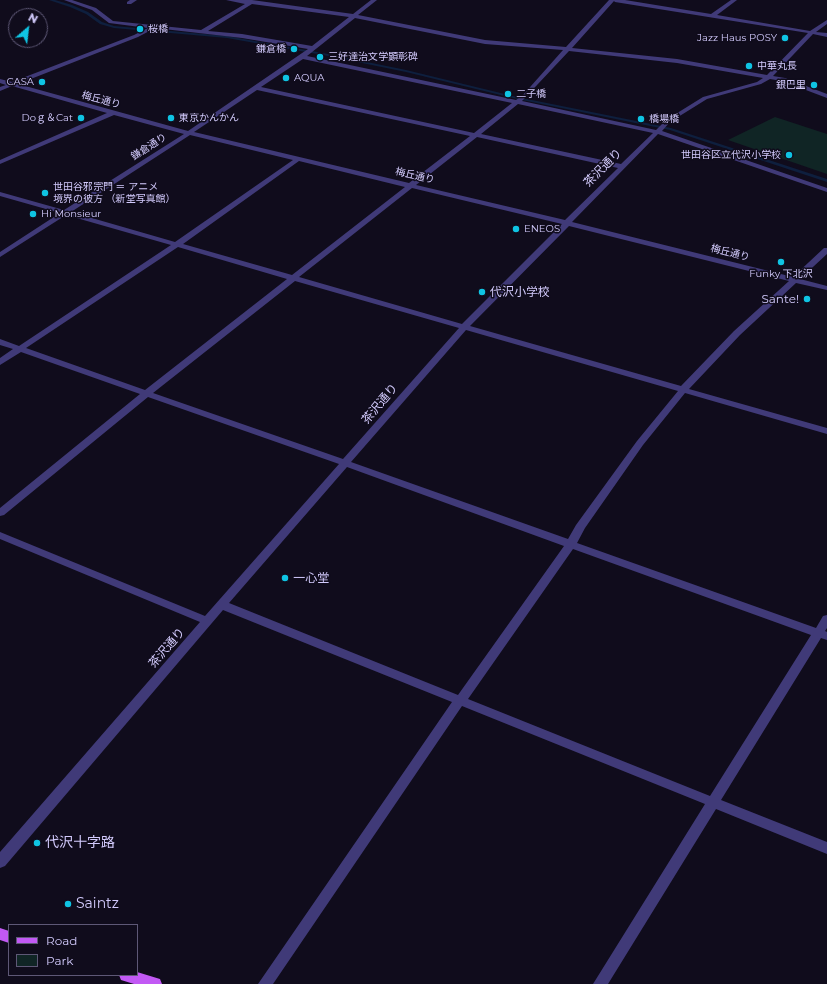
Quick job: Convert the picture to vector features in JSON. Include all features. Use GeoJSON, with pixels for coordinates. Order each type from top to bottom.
{"type":"FeatureCollection","features":[{"type":"Feature","properties":{"kind":"main road"},"geometry":{"type":"LineString","coordinates":[[129,976],[154,984]]}},
{"type":"Feature","properties":{"kind":"street"},"geometry":{"type":"LineString","coordinates":[[67,0],[94,9],[104,15],[111,22],[151,28],[242,36],[516,102],[660,130],[827,190]]}},
{"type":"Feature","properties":{"kind":"street"},"geometry":{"type":"LineString","coordinates":[[229,0],[253,1],[353,16],[485,42],[677,61],[768,78],[783,79],[827,96]]}},
{"type":"Feature","properties":{"kind":"street","name":"鎌倉通り"},"geometry":{"type":"LineString","coordinates":[[0,255],[257,88],[308,52],[374,0]]}},
{"type":"Feature","properties":{"kind":"street"},"geometry":{"type":"LineString","coordinates":[[0,513],[146,394],[409,185],[525,96],[613,0],[827,35]]}},
{"type":"Feature","properties":{"kind":"street"},"geometry":{"type":"LineString","coordinates":[[712,16],[734,0]]}},
{"type":"Feature","properties":{"kind":"street"},"geometry":{"type":"LineString","coordinates":[[202,32],[253,1]]}},
{"type":"Feature","properties":{"kind":"street","name":"茶沢通り"},"geometry":{"type":"LineString","coordinates":[[0,862],[207,621],[346,464],[465,326],[673,118],[705,98],[768,78],[812,32],[827,22]]}},
{"type":"Feature","properties":{"kind":"street"},"geometry":{"type":"LineString","coordinates":[[0,89],[142,33],[151,28]]}},
{"type":"Feature","properties":{"kind":"street","name":"梅丘通り"},"geometry":{"type":"LineString","coordinates":[[0,81],[189,133],[567,223],[827,288]]}},
{"type":"Feature","properties":{"kind":"street"},"geometry":{"type":"LineString","coordinates":[[257,88],[624,167]]}},
{"type":"Feature","properties":{"kind":"street"},"geometry":{"type":"LineString","coordinates":[[0,162],[113,113]]}},
{"type":"Feature","properties":{"kind":"street"},"geometry":{"type":"LineString","coordinates":[[0,362],[21,350],[176,245],[298,159]]}},
{"type":"Feature","properties":{"kind":"street"},"geometry":{"type":"LineString","coordinates":[[0,194],[465,326],[827,431]]}},
{"type":"Feature","properties":{"kind":"street"},"geometry":{"type":"LineString","coordinates":[[265,984],[460,700],[640,443],[683,389],[737,333],[827,250]]}},
{"type":"Feature","properties":{"kind":"street"},"geometry":{"type":"LineString","coordinates":[[0,342],[823,634]]}},
{"type":"Feature","properties":{"kind":"street"},"geometry":{"type":"LineString","coordinates":[[0,535],[207,621]]}},
{"type":"Feature","properties":{"kind":"street"},"geometry":{"type":"LineString","coordinates":[[222,605],[827,848]]}},
{"type":"Feature","properties":{"kind":"street"},"geometry":{"type":"LineString","coordinates":[[600,984],[713,802],[823,634],[827,619]]}},
{"type":"Feature","properties":{"kind":"green space"},"geometry":{"type":"Polygon","coordinates":[[[775,117],[827,134],[827,174],[728,140],[775,117]]]}},
{"type":"Feature","properties":{"kind":"waterway"},"geometry":{"type":"LineString","coordinates":[[51,0],[71,6],[87,13],[101,23],[114,27],[227,37],[323,54],[406,71],[517,98],[671,129],[827,181]]}},
{"type":"Feature","properties":{"kind":"place","name":"桜橋"},"geometry":{"type":"Point","coordinates":[140,29]}},
{"type":"Feature","properties":{"kind":"place","name":"Jazz Haus POSY"},"geometry":{"type":"Point","coordinates":[785,38]}},
{"type":"Feature","properties":{"kind":"place","name":"鎌倉橋"},"geometry":{"type":"Point","coordinates":[294,49]}},
{"type":"Feature","properties":{"kind":"place","name":"三好達治文学顕彰碑"},"geometry":{"type":"Point","coordinates":[320,57]}},
{"type":"Feature","properties":{"kind":"place","name":"中華丸長"},"geometry":{"type":"Point","coordinates":[749,66]}},
{"type":"Feature","properties":{"kind":"place","name":"AQUA"},"geometry":{"type":"Point","coordinates":[286,78]}},
{"type":"Feature","properties":{"kind":"place","name":"CASA"},"geometry":{"type":"Point","coordinates":[42,82]}},
{"type":"Feature","properties":{"kind":"place","name":"銀巴里"},"geometry":{"type":"Point","coordinates":[814,85]}},
{"type":"Feature","properties":{"kind":"place","name":"二子橋"},"geometry":{"type":"Point","coordinates":[508,94]}},
{"type":"Feature","properties":{"kind":"place","name":"Doｇ＆Cat"},"geometry":{"type":"Point","coordinates":[81,118]}},
{"type":"Feature","properties":{"kind":"place","name":"東京かんかん"},"geometry":{"type":"Point","coordinates":[171,118]}},
{"type":"Feature","properties":{"kind":"place","name":"橋場橋"},"geometry":{"type":"Point","coordinates":[641,119]}},
{"type":"Feature","properties":{"kind":"place","name":"世田谷区立代沢小学校"},"geometry":{"type":"Point","coordinates":[789,155]}},
{"type":"Feature","properties":{"kind":"place","name":"世田谷邪宗門 ＝ アニメ 境界の彼方 （新堂写真館）"},"geometry":{"type":"Point","coordinates":[45,193]}},
{"type":"Feature","properties":{"kind":"place","name":"Hi Monsieur"},"geometry":{"type":"Point","coordinates":[33,214]}},
{"type":"Feature","properties":{"kind":"place","name":"ENEOS"},"geometry":{"type":"Point","coordinates":[516,229]}},
{"type":"Feature","properties":{"kind":"place","name":"Funky 下北沢"},"geometry":{"type":"Point","coordinates":[781,262]}},
{"type":"Feature","properties":{"kind":"place","name":"代沢小学校"},"geometry":{"type":"Point","coordinates":[482,292]}},
{"type":"Feature","properties":{"kind":"place","name":"Sante!"},"geometry":{"type":"Point","coordinates":[807,299]}},
{"type":"Feature","properties":{"kind":"place","name":"一心堂"},"geometry":{"type":"Point","coordinates":[285,578]}},
{"type":"Feature","properties":{"kind":"place","name":"代沢十字路"},"geometry":{"type":"Point","coordinates":[37,843]}},
{"type":"Feature","properties":{"kind":"place","name":"Saintz"},"geometry":{"type":"Point","coordinates":[68,904]}}]}
